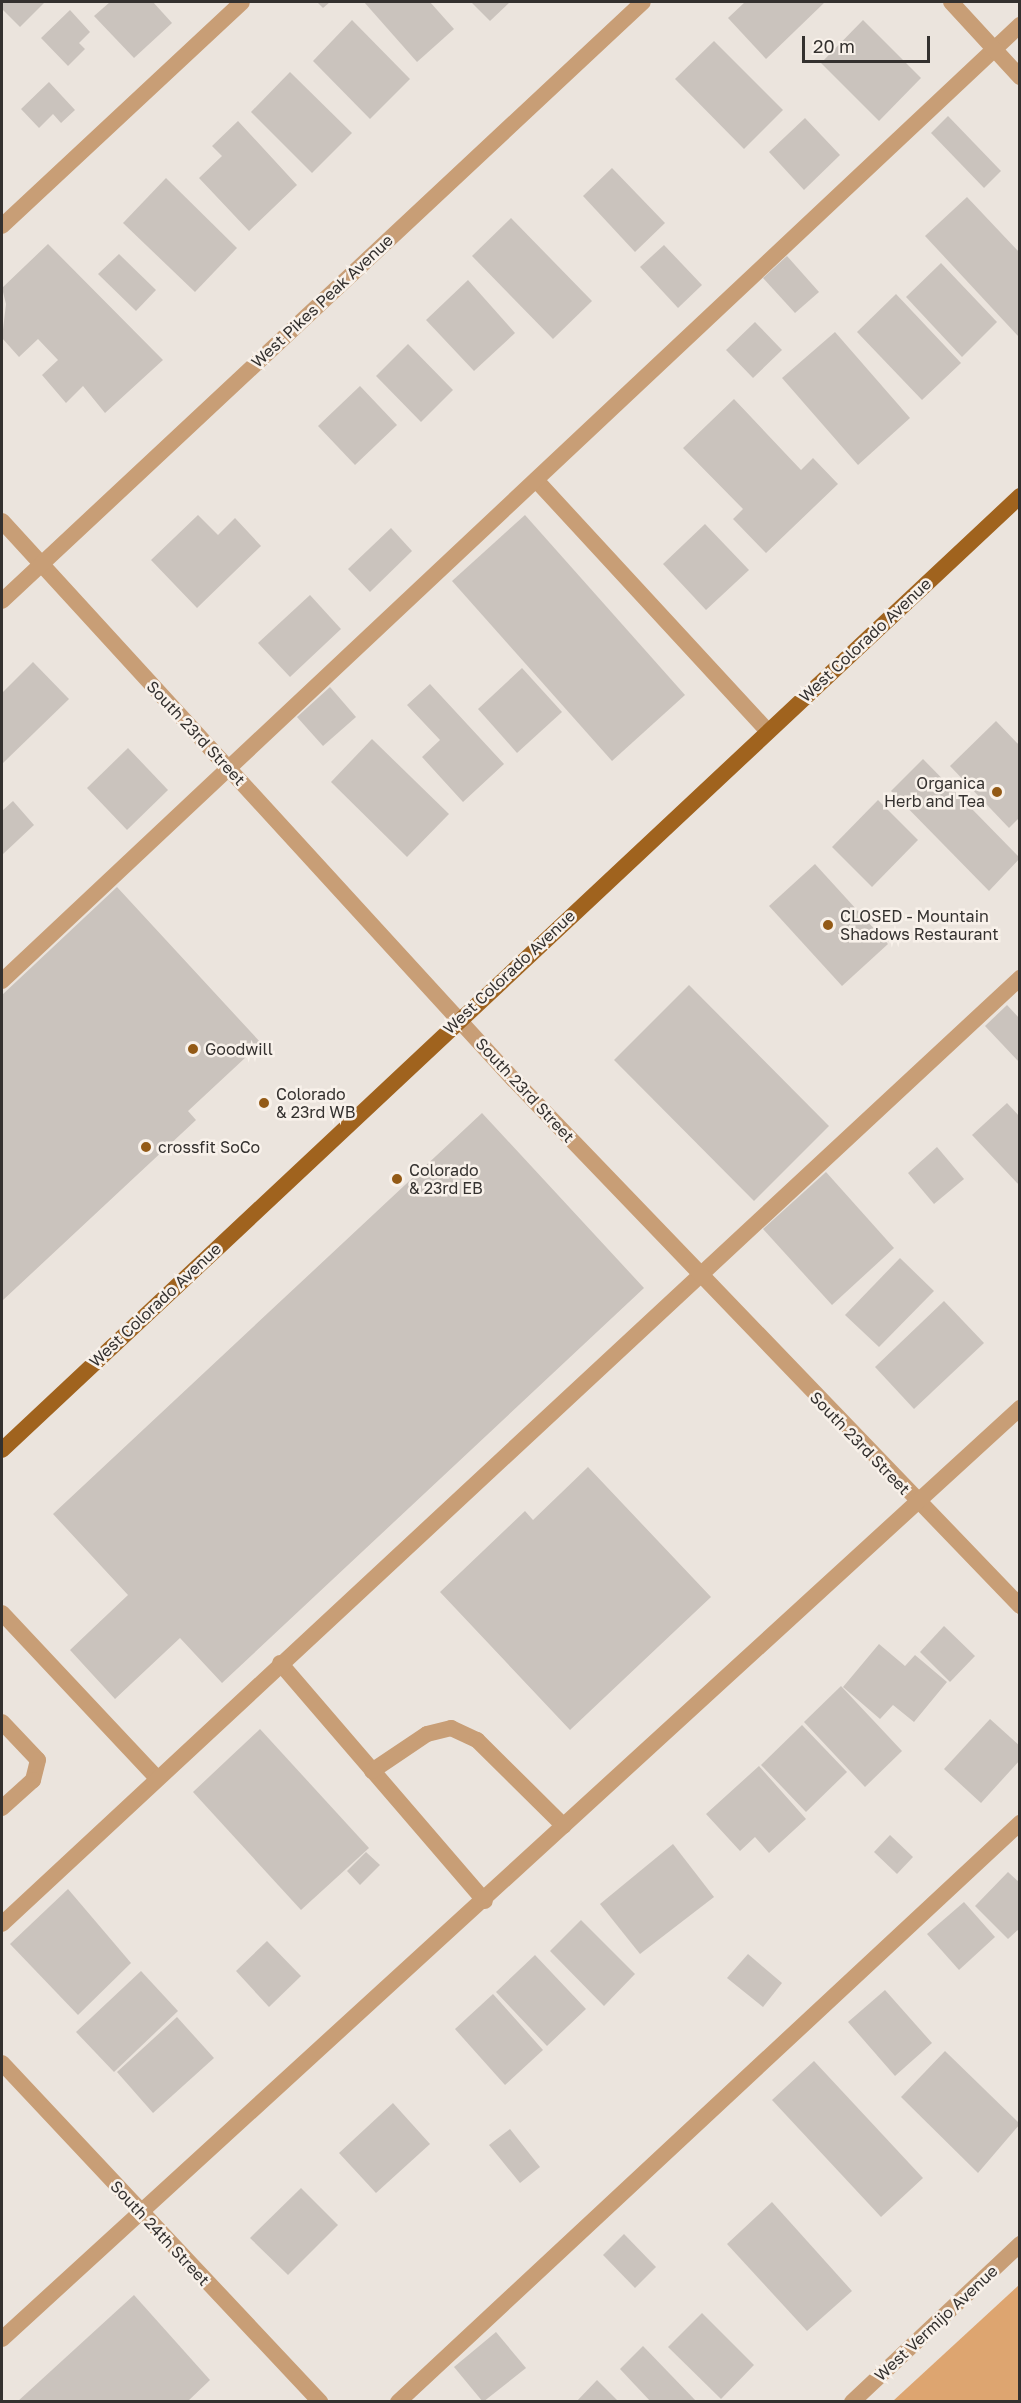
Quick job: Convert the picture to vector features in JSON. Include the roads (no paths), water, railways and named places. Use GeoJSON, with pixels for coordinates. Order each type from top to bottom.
{"type":"FeatureCollection","features":[{"type":"Feature","properties":{"kind":"main road","name":"West Colorado Avenue"},"geometry":{"type":"LineString","coordinates":[[2,1450],[459,1019],[1020,496]]}},
{"type":"Feature","properties":{"kind":"street"},"geometry":{"type":"LineString","coordinates":[[2,226],[242,2]]}},
{"type":"Feature","properties":{"kind":"street","name":"West Pikes Peak Avenue"},"geometry":{"type":"LineString","coordinates":[[2,602],[643,2]]}},
{"type":"Feature","properties":{"kind":"street"},"geometry":{"type":"LineString","coordinates":[[951,2],[1020,77]]}},
{"type":"Feature","properties":{"kind":"street"},"geometry":{"type":"LineString","coordinates":[[2,981],[1020,26]]}},
{"type":"Feature","properties":{"kind":"street"},"geometry":{"type":"LineString","coordinates":[[536,480],[768,730]]}},
{"type":"Feature","properties":{"kind":"street","name":"South 23rd Street"},"geometry":{"type":"LineString","coordinates":[[2,521],[459,1019],[918,1504],[1020,1606]]}},
{"type":"Feature","properties":{"kind":"street"},"geometry":{"type":"LineString","coordinates":[[3,1918],[1020,978]]}},
{"type":"Feature","properties":{"kind":"street"},"geometry":{"type":"LineString","coordinates":[[2,2339],[138,2211],[485,1901],[1020,1408]]}},
{"type":"Feature","properties":{"kind":"street"},"geometry":{"type":"LineString","coordinates":[[2,1613],[157,1778]]}},
{"type":"Feature","properties":{"kind":"street"},"geometry":{"type":"LineString","coordinates":[[280,1663],[485,1901]]}},
{"type":"Feature","properties":{"kind":"street"},"geometry":{"type":"LineString","coordinates":[[2,1722],[38,1760],[33,1780],[2,1808]]}},
{"type":"Feature","properties":{"kind":"street"},"geometry":{"type":"LineString","coordinates":[[372,1771],[427,1734],[451,1728],[477,1740],[564,1826]]}},
{"type":"Feature","properties":{"kind":"street"},"geometry":{"type":"LineString","coordinates":[[398,2402],[1020,1823]]}},
{"type":"Feature","properties":{"kind":"street","name":"South 24th Street"},"geometry":{"type":"LineString","coordinates":[[2,2063],[138,2211],[320,2402]]}},
{"type":"Feature","properties":{"kind":"street","name":"West Vermijo Avenue"},"geometry":{"type":"LineString","coordinates":[[852,2402],[1020,2244]]}},
{"type":"Feature","properties":{"kind":"place","name":"Organica Herb and Tea"},"geometry":{"type":"Point","coordinates":[997,792]}},
{"type":"Feature","properties":{"kind":"place","name":"CLOSED - Mountain Shadows Restaurant"},"geometry":{"type":"Point","coordinates":[828,925]}},
{"type":"Feature","properties":{"kind":"place","name":"Goodwill"},"geometry":{"type":"Point","coordinates":[193,1049]}},
{"type":"Feature","properties":{"kind":"place","name":"Colorado & 23rd WB"},"geometry":{"type":"Point","coordinates":[264,1103]}},
{"type":"Feature","properties":{"kind":"place","name":"crossfit SoCo"},"geometry":{"type":"Point","coordinates":[146,1147]}},
{"type":"Feature","properties":{"kind":"place","name":"Colorado & 23rd EB"},"geometry":{"type":"Point","coordinates":[397,1179]}}]}
